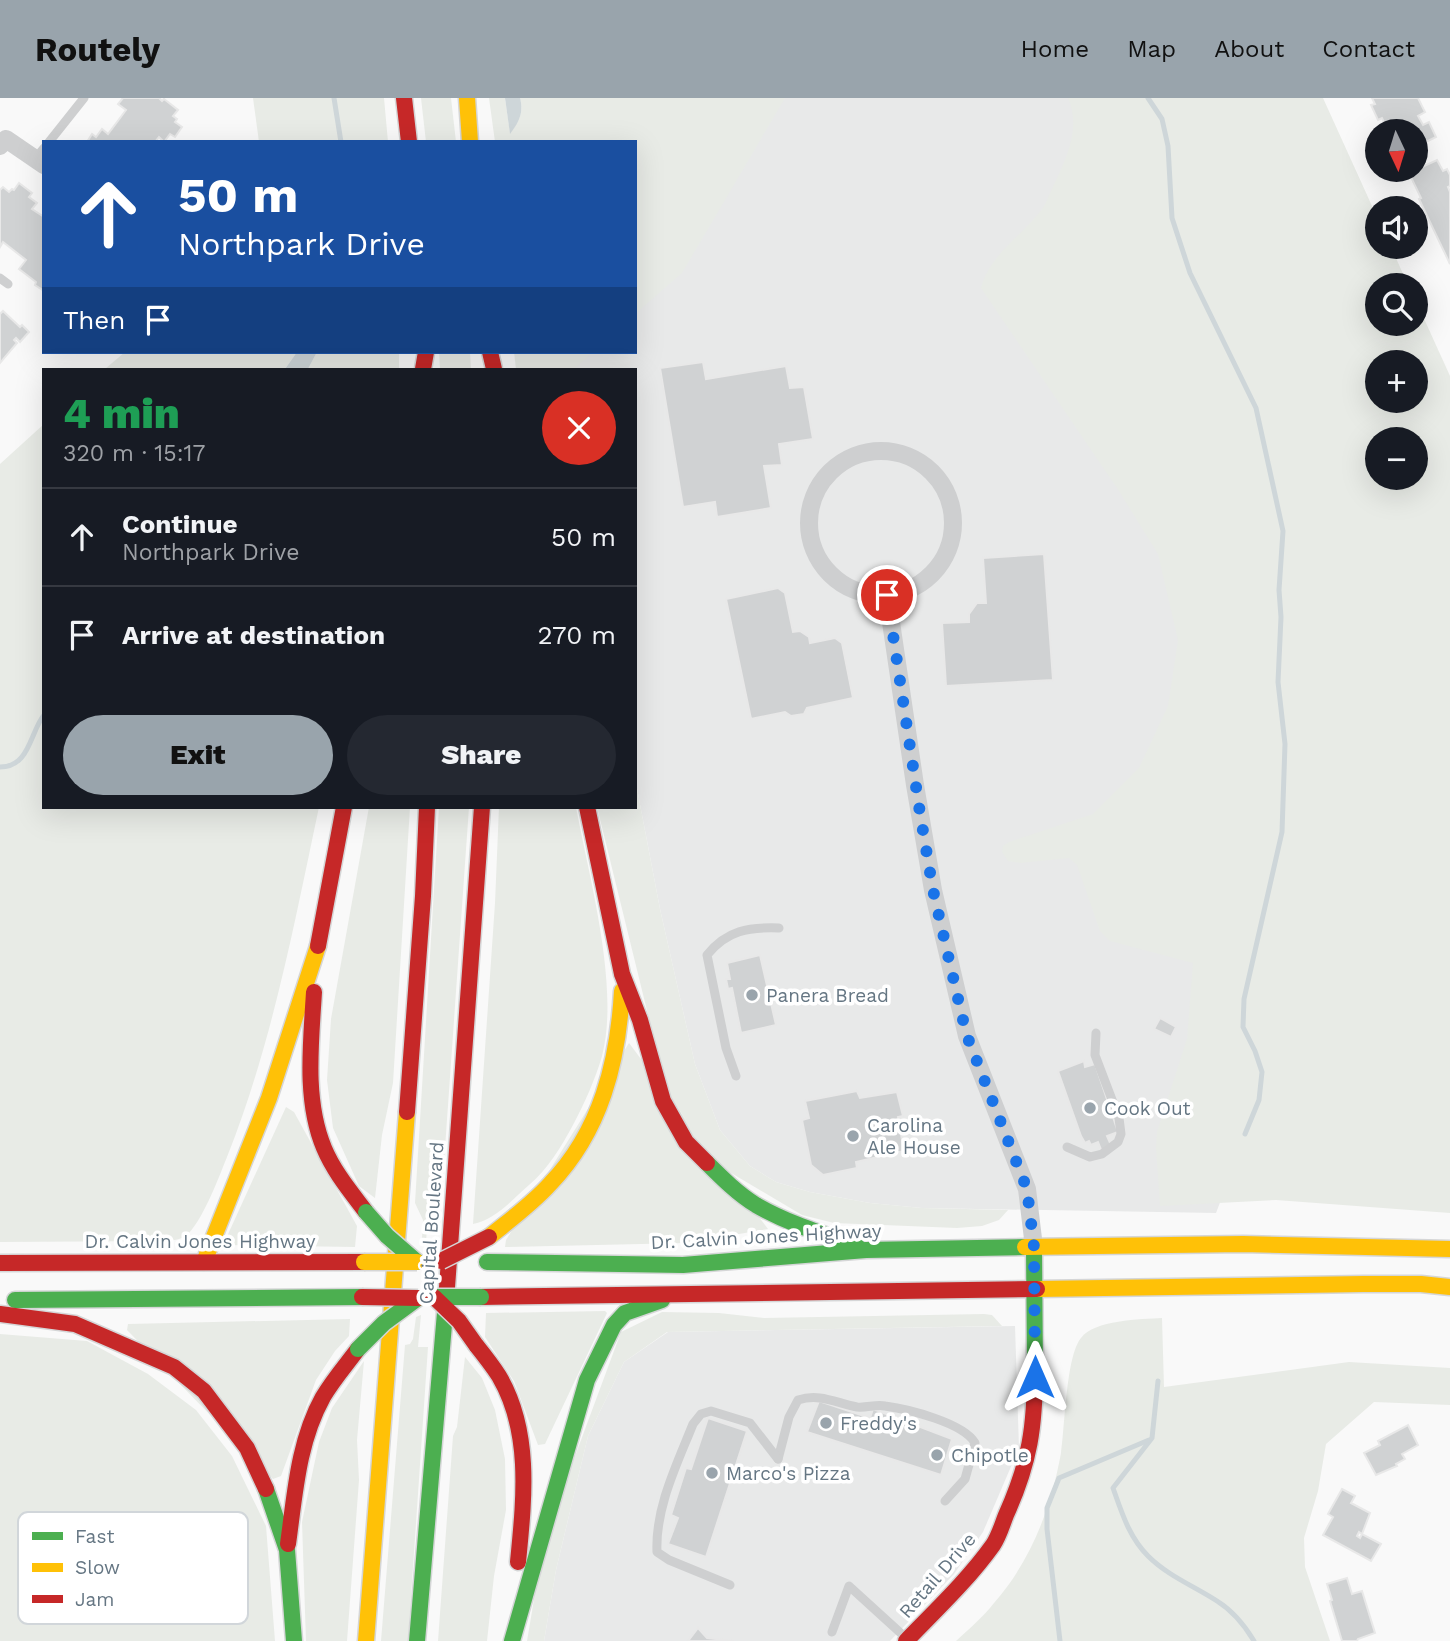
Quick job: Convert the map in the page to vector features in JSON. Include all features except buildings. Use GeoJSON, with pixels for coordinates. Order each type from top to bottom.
{"type":"FeatureCollection","features":[{"type":"Feature","properties":{"kind":"main road"},"geometry":{"type":"LineString","coordinates":[[404,98],[409,140]]}},
{"type":"Feature","properties":{"kind":"main road"},"geometry":{"type":"LineString","coordinates":[[467,98],[470,140]]}},
{"type":"Feature","properties":{"kind":"main road"},"geometry":{"type":"LineString","coordinates":[[204,1262],[269,1098],[316,955],[344,809]]}},
{"type":"Feature","properties":{"kind":"main road","name":"Capital Boulevard"},"geometry":{"type":"LineString","coordinates":[[366,1641],[423,896],[427,809]]}},
{"type":"Feature","properties":{"kind":"main road","name":"Capital Boulevard"},"geometry":{"type":"LineString","coordinates":[[417,1641],[439,1404],[482,809]]}},
{"type":"Feature","properties":{"kind":"main road"},"geometry":{"type":"LineString","coordinates":[[587,809],[622,974],[663,1101],[686,1142],[723,1179],[755,1204],[784,1219],[866,1250]]}},
{"type":"Feature","properties":{"kind":"main road"},"geometry":{"type":"LineString","coordinates":[[316,955],[312,1082],[316,1121],[324,1148],[366,1212],[387,1236],[428,1263],[445,1280],[481,1297]]}},
{"type":"Feature","properties":{"kind":"main road"},"geometry":{"type":"LineString","coordinates":[[362,1297],[428,1263],[489,1237],[522,1210],[564,1169],[597,1118],[616,1060],[622,974]]}},
{"type":"Feature","properties":{"kind":"main road","name":"Dr. Calvin Jones Highway"},"geometry":{"type":"LineString","coordinates":[[0,1263],[364,1262],[476,1267],[683,1265],[866,1250],[1257,1244],[1450,1249]]}},
{"type":"Feature","properties":{"kind":"main road","name":"Retail Drive"},"geometry":{"type":"LineString","coordinates":[[907,1640],[959,1586],[994,1543],[1016,1494],[1030,1452],[1035,1400],[1034,1247]]}},
{"type":"Feature","properties":{"kind":"main road"},"geometry":{"type":"LineString","coordinates":[[364,1262],[400,1279],[459,1321],[501,1380],[517,1419],[524,1456],[525,1490],[512,1641]]}},
{"type":"Feature","properties":{"kind":"main road"},"geometry":{"type":"LineString","coordinates":[[294,1641],[287,1550],[301,1460],[322,1398],[358,1349],[384,1323],[426,1296],[445,1280],[476,1267]]}},
{"type":"Feature","properties":{"kind":"main road"},"geometry":{"type":"LineString","coordinates":[[0,1302],[38,1298],[481,1297],[1363,1284],[1450,1287]]}},
{"type":"Feature","properties":{"kind":"main road"},"geometry":{"type":"LineString","coordinates":[[512,1641],[587,1380],[614,1325],[637,1307],[660,1300],[703,1294]]}},
{"type":"Feature","properties":{"kind":"main road"},"geometry":{"type":"LineString","coordinates":[[0,1314],[75,1324],[174,1367],[204,1391],[247,1448],[262,1478],[287,1550]]}},
{"type":"Feature","properties":{"kind":"street"},"geometry":{"type":"LineString","coordinates":[[2,140],[41,157]]}},
{"type":"Feature","properties":{"kind":"street"},"geometry":{"type":"LineString","coordinates":[[887,451],[903,454],[931,471],[941,483],[953,513],[953,529],[950,544],[934,572],[907,590],[887,595],[860,592],[832,575],[821,563],[814,549],[809,517],[819,487],[841,463],[855,456],[887,451]]}},
{"type":"Feature","properties":{"kind":"street"},"geometry":{"type":"LineString","coordinates":[[887,595],[916,794],[942,928],[967,1036],[1027,1189],[1034,1247]]}},
{"type":"Feature","properties":{"kind":"lane"},"geometry":{"type":"LineString","coordinates":[[51,140],[84,98]]}},
{"type":"Feature","properties":{"kind":"lane"},"geometry":{"type":"LineString","coordinates":[[736,1076],[726,1048],[707,955],[719,940],[753,928],[779,928]]}},
{"type":"Feature","properties":{"kind":"lane"},"geometry":{"type":"LineString","coordinates":[[1067,1147],[1090,1157],[1102,1154],[1118,1142],[1121,1133],[1119,1118],[1095,1055],[1096,1033]]}},
{"type":"Feature","properties":{"kind":"lane"},"geometry":{"type":"LineString","coordinates":[[730,1585],[668,1560],[657,1552],[657,1531],[663,1504],[693,1424],[701,1414],[711,1411],[750,1423],[778,1460],[789,1417],[799,1400],[812,1396],[861,1407],[883,1405],[945,1422],[970,1435],[975,1443],[965,1479],[945,1501]]}},
{"type":"Feature","properties":{"kind":"lane"},"geometry":{"type":"LineString","coordinates":[[832,1632],[849,1586],[907,1640]]}},
{"type":"Feature","properties":{"kind":"shaded area"},"geometry":{"type":"Polygon","coordinates":[[[253,98],[384,98],[388,140],[259,140],[253,98]]]}},
{"type":"Feature","properties":{"kind":"shaded area"},"geometry":{"type":"Polygon","coordinates":[[[421,98],[451,98],[456,140],[426,140],[421,98]]]}},
{"type":"Feature","properties":{"kind":"shaded area"},"geometry":{"type":"Polygon","coordinates":[[[489,98],[505,98],[510,133],[520,117],[520,98],[785,98],[682,273],[637,312],[637,140],[495,140],[489,98]]]}},
{"type":"Feature","properties":{"kind":"shaded area"},"geometry":{"type":"Polygon","coordinates":[[[505,98],[520,98],[521,103],[520,117],[510,134],[505,98]]]}},
{"type":"Feature","properties":{"kind":"shaded area"},"geometry":{"type":"Polygon","coordinates":[[[514,98],[1148,98],[1259,1100],[1216,1213],[922,1208],[870,1203],[810,1192],[776,1182],[750,1166],[720,1130],[695,1064],[660,909],[637,788],[637,368],[564,368],[563,354],[637,354],[637,140],[630,140],[514,98]]]}},
{"type":"Feature","properties":{"kind":"shaded area"},"geometry":{"type":"Polygon","coordinates":[[[1068,98],[1323,98],[1367,196],[1365,196],[1365,259],[1396,259],[1403,273],[1365,273],[1365,336],[1428,336],[1428,327],[1450,376],[1450,1213],[1276,1200],[1160,1206],[1157,1132],[1187,1039],[1193,963],[1110,941],[1100,931],[1077,865],[1069,858],[1020,863],[1008,861],[1002,852],[1003,846],[1009,842],[1093,814],[1139,768],[1168,706],[1178,640],[1158,554],[1119,491],[981,288],[991,266],[1045,205],[1070,145],[1073,121],[1068,98]]]}},
{"type":"Feature","properties":{"kind":"shaded area"},"geometry":{"type":"Polygon","coordinates":[[[123,354],[296,354],[286,368],[106,368],[123,354]]]}},
{"type":"Feature","properties":{"kind":"shaded area"},"geometry":{"type":"Polygon","coordinates":[[[296,354],[316,354],[309,368],[286,368],[296,354]]]}},
{"type":"Feature","properties":{"kind":"shaded area"},"geometry":{"type":"Polygon","coordinates":[[[316,354],[399,354],[399,368],[309,368],[316,354]]]}},
{"type":"Feature","properties":{"kind":"shaded area"},"geometry":{"type":"Polygon","coordinates":[[[439,354],[470,354],[471,368],[440,368],[439,354]]]}},
{"type":"Feature","properties":{"kind":"shaded area"},"geometry":{"type":"Polygon","coordinates":[[[514,354],[591,354],[575,368],[516,368],[514,354]]]}},
{"type":"Feature","properties":{"kind":"shaded area"},"geometry":{"type":"Polygon","coordinates":[[[42,426],[42,809],[319,809],[280,984],[243,1114],[200,1217],[187,1235],[175,1240],[0,1242],[0,464],[42,426]]]}},
{"type":"Feature","properties":{"kind":"shaded area"},"geometry":{"type":"Polygon","coordinates":[[[637,788],[660,909],[695,1064],[720,1130],[750,1166],[776,1182],[810,1192],[870,1203],[922,1208],[1008,1210],[999,1220],[982,1226],[957,1228],[834,1223],[802,1215],[716,1164],[667,1092],[597,809],[637,809],[637,788]]]}},
{"type":"Feature","properties":{"kind":"shaded area"},"geometry":{"type":"Polygon","coordinates":[[[369,809],[410,809],[393,1083],[382,1135],[375,1198],[359,1186],[333,1128],[327,1080],[331,1019],[369,809]]]}},
{"type":"Feature","properties":{"kind":"shaded area"},"geometry":{"type":"Polygon","coordinates":[[[439,809],[469,809],[441,1205],[429,1214],[426,1242],[422,1238],[423,1220],[415,1203],[439,809]]]}},
{"type":"Feature","properties":{"kind":"shaded area"},"geometry":{"type":"Polygon","coordinates":[[[499,809],[576,809],[595,898],[605,965],[607,1028],[602,1056],[586,1099],[554,1157],[536,1179],[503,1208],[489,1218],[473,1224],[499,809]]]}},
{"type":"Feature","properties":{"kind":"shaded area"},"geometry":{"type":"Polygon","coordinates":[[[629,1043],[768,1229],[686,1243],[505,1247],[506,1240],[629,1043]]]}},
{"type":"Feature","properties":{"kind":"shaded area"},"geometry":{"type":"Polygon","coordinates":[[[286,1107],[294,1112],[357,1226],[355,1247],[224,1243],[286,1107]]]}},
{"type":"Feature","properties":{"kind":"shaded area"},"geometry":{"type":"Polygon","coordinates":[[[662,1312],[719,1313],[764,1318],[984,1314],[992,1315],[1002,1326],[667,1332],[624,1362],[588,1436],[556,1570],[544,1641],[527,1641],[544,1540],[621,1332],[662,1312]]]}},
{"type":"Feature","properties":{"kind":"shaded area"},"geometry":{"type":"Polygon","coordinates":[[[486,1313],[607,1313],[545,1444],[538,1445],[514,1381],[485,1337],[486,1313]]]}},
{"type":"Feature","properties":{"kind":"shaded area"},"geometry":{"type":"Polygon","coordinates":[[[421,1315],[418,1347],[428,1347],[408,1641],[381,1641],[405,1345],[410,1344],[413,1339],[416,1317],[421,1315]]]}},
{"type":"Feature","properties":{"kind":"shaded area"},"geometry":{"type":"Polygon","coordinates":[[[1162,1318],[1164,1387],[1349,1362],[1450,1368],[1450,1405],[1374,1402],[1326,1444],[1318,1491],[1304,1538],[1305,1567],[1330,1641],[956,1641],[1007,1587],[1038,1533],[1057,1474],[1069,1375],[1081,1338],[1096,1327],[1107,1324],[1162,1318]]]}},
{"type":"Feature","properties":{"kind":"shaded area"},"geometry":{"type":"Polygon","coordinates":[[[350,1319],[349,1336],[335,1351],[316,1380],[281,1476],[273,1479],[127,1330],[128,1324],[350,1319]]]}},
{"type":"Feature","properties":{"kind":"shaded area"},"geometry":{"type":"Polygon","coordinates":[[[1015,1326],[1019,1448],[983,1532],[954,1574],[890,1641],[544,1641],[556,1570],[588,1436],[624,1362],[668,1332],[1015,1326]]]}},
{"type":"Feature","properties":{"kind":"shaded area"},"geometry":{"type":"Polygon","coordinates":[[[0,1334],[87,1341],[148,1374],[196,1410],[232,1456],[266,1526],[275,1641],[0,1641],[0,1334]]]}},
{"type":"Feature","properties":{"kind":"shaded area"},"geometry":{"type":"Polygon","coordinates":[[[465,1357],[482,1378],[495,1410],[505,1459],[506,1510],[494,1576],[487,1641],[438,1641],[453,1436],[457,1427],[465,1357]]]}},
{"type":"Feature","properties":{"kind":"shaded area"},"geometry":{"type":"Polygon","coordinates":[[[364,1361],[357,1440],[359,1480],[347,1641],[306,1641],[302,1522],[319,1442],[332,1408],[364,1361]]]}},
{"type":"Feature","properties":{"kind":"waterway"},"geometry":{"type":"LineString","coordinates":[[334,98],[341,140]]}},
{"type":"Feature","properties":{"kind":"waterway"},"geometry":{"type":"LineString","coordinates":[[1148,98],[1162,119],[1168,146],[1172,218],[1190,273],[1256,408],[1283,531],[1278,682],[1285,744],[1282,832],[1244,999],[1243,1027],[1262,1072],[1259,1100],[1245,1134]]}},
{"type":"Feature","properties":{"kind":"waterway"},"geometry":{"type":"LineString","coordinates":[[0,767],[18,761],[42,718]]}},
{"type":"Feature","properties":{"kind":"waterway"},"geometry":{"type":"LineString","coordinates":[[1158,1381],[1152,1438],[1113,1488],[1131,1533],[1141,1549],[1173,1575],[1223,1605],[1238,1619],[1254,1641]]}},
{"type":"Feature","properties":{"kind":"waterway"},"geometry":{"type":"LineString","coordinates":[[1060,1641],[1047,1529],[1047,1508],[1059,1478],[1149,1440]]}},
{"type":"Feature","properties":{"kind":"traffic: fast"},"geometry":{"type":"LineString","coordinates":[[707,1163],[756,1205],[793,1223],[857,1246]]}},
{"type":"Feature","properties":{"kind":"traffic: fast"},"geometry":{"type":"LineString","coordinates":[[366,1212],[387,1236],[417,1262]]}},
{"type":"Feature","properties":{"kind":"traffic: fast"},"geometry":{"type":"LineString","coordinates":[[487,1262],[683,1265],[866,1250],[1025,1247]]}},
{"type":"Feature","properties":{"kind":"traffic: fast"},"geometry":{"type":"LineString","coordinates":[[1034,1247],[1035,1369]]}},
{"type":"Feature","properties":{"kind":"traffic: fast"},"geometry":{"type":"LineString","coordinates":[[15,1300],[362,1297]]}},
{"type":"Feature","properties":{"kind":"traffic: fast"},"geometry":{"type":"LineString","coordinates":[[434,1297],[481,1297]]}},
{"type":"Feature","properties":{"kind":"traffic: fast"},"geometry":{"type":"LineString","coordinates":[[358,1349],[384,1323],[418,1298]]}},
{"type":"Feature","properties":{"kind":"traffic: fast"},"geometry":{"type":"LineString","coordinates":[[512,1641],[587,1380],[614,1325],[625,1313],[662,1300]]}},
{"type":"Feature","properties":{"kind":"traffic: fast"},"geometry":{"type":"LineString","coordinates":[[417,1641],[446,1301]]}},
{"type":"Feature","properties":{"kind":"traffic: fast"},"geometry":{"type":"LineString","coordinates":[[266,1489],[287,1550],[294,1641]]}},
{"type":"Feature","properties":{"kind":"traffic: slow"},"geometry":{"type":"LineString","coordinates":[[467,98],[470,140]]}},
{"type":"Feature","properties":{"kind":"traffic: slow"},"geometry":{"type":"LineString","coordinates":[[204,1262],[269,1098],[318,946]]}},
{"type":"Feature","properties":{"kind":"traffic: slow"},"geometry":{"type":"LineString","coordinates":[[489,1237],[543,1191],[568,1163],[582,1141],[604,1094],[611,1069],[622,991]]}},
{"type":"Feature","properties":{"kind":"traffic: slow"},"geometry":{"type":"LineString","coordinates":[[366,1641],[407,1112]]}},
{"type":"Feature","properties":{"kind":"traffic: slow"},"geometry":{"type":"LineString","coordinates":[[1025,1247],[1243,1244],[1450,1249]]}},
{"type":"Feature","properties":{"kind":"traffic: slow"},"geometry":{"type":"LineString","coordinates":[[364,1262],[417,1262]]}},
{"type":"Feature","properties":{"kind":"traffic: slow"},"geometry":{"type":"LineString","coordinates":[[1037,1289],[1363,1284],[1450,1287]]}},
{"type":"Feature","properties":{"kind":"traffic: jam"},"geometry":{"type":"LineString","coordinates":[[404,98],[409,140]]}},
{"type":"Feature","properties":{"kind":"traffic: jam"},"geometry":{"type":"LineString","coordinates":[[423,368],[426,354]]}},
{"type":"Feature","properties":{"kind":"traffic: jam"},"geometry":{"type":"LineString","coordinates":[[490,354],[494,368]]}},
{"type":"Feature","properties":{"kind":"traffic: jam"},"geometry":{"type":"LineString","coordinates":[[318,946],[344,809]]}},
{"type":"Feature","properties":{"kind":"traffic: jam"},"geometry":{"type":"LineString","coordinates":[[407,1112],[427,809]]}},
{"type":"Feature","properties":{"kind":"traffic: jam"},"geometry":{"type":"LineString","coordinates":[[446,1301],[482,809]]}},
{"type":"Feature","properties":{"kind":"traffic: jam"},"geometry":{"type":"LineString","coordinates":[[587,809],[622,974],[640,1020],[663,1101],[686,1142],[707,1163]]}},
{"type":"Feature","properties":{"kind":"traffic: jam"},"geometry":{"type":"LineString","coordinates":[[314,992],[310,1071],[318,1130],[333,1165],[366,1212]]}},
{"type":"Feature","properties":{"kind":"traffic: jam"},"geometry":{"type":"LineString","coordinates":[[441,1261],[489,1237]]}},
{"type":"Feature","properties":{"kind":"traffic: jam"},"geometry":{"type":"LineString","coordinates":[[0,1263],[364,1262]]}},
{"type":"Feature","properties":{"kind":"traffic: jam"},"geometry":{"type":"LineString","coordinates":[[481,1297],[1037,1289]]}},
{"type":"Feature","properties":{"kind":"traffic: jam"},"geometry":{"type":"LineString","coordinates":[[362,1297],[418,1298]]}},
{"type":"Feature","properties":{"kind":"traffic: jam"},"geometry":{"type":"LineString","coordinates":[[434,1297],[459,1321],[476,1345]]}},
{"type":"Feature","properties":{"kind":"traffic: jam"},"geometry":{"type":"LineString","coordinates":[[0,1314],[75,1324],[174,1367],[204,1391],[247,1448],[266,1489]]}},
{"type":"Feature","properties":{"kind":"traffic: jam"},"geometry":{"type":"LineString","coordinates":[[476,1345],[499,1376],[517,1420],[523,1467],[518,1562]]}},
{"type":"Feature","properties":{"kind":"traffic: jam"},"geometry":{"type":"LineString","coordinates":[[288,1544],[299,1469],[308,1432],[323,1397],[358,1349]]}},
{"type":"Feature","properties":{"kind":"traffic: jam"},"geometry":{"type":"LineString","coordinates":[[906,1641],[962,1583],[997,1538],[1021,1478],[1030,1444],[1035,1369]]}},
{"type":"Feature","properties":{"kind":"place","name":"Panera Bread"},"geometry":{"type":"Point","coordinates":[752,995]}},
{"type":"Feature","properties":{"kind":"place","name":"Cook Out"},"geometry":{"type":"Point","coordinates":[1090,1108]}},
{"type":"Feature","properties":{"kind":"place","name":"Carolina Ale House"},"geometry":{"type":"Point","coordinates":[853,1136]}},
{"type":"Feature","properties":{"kind":"place","name":"Freddy's"},"geometry":{"type":"Point","coordinates":[826,1423]}},
{"type":"Feature","properties":{"kind":"place","name":"Chipotle"},"geometry":{"type":"Point","coordinates":[937,1455]}},
{"type":"Feature","properties":{"kind":"place","name":"Marco's Pizza"},"geometry":{"type":"Point","coordinates":[712,1473]}},
{"type":"Feature","properties":{"kind":"route"},"geometry":{"type":"LineString","coordinates":[[887,595],[933,890],[962,1016],[967,1036],[1027,1189],[1034,1247],[1035,1377]]}}]}
